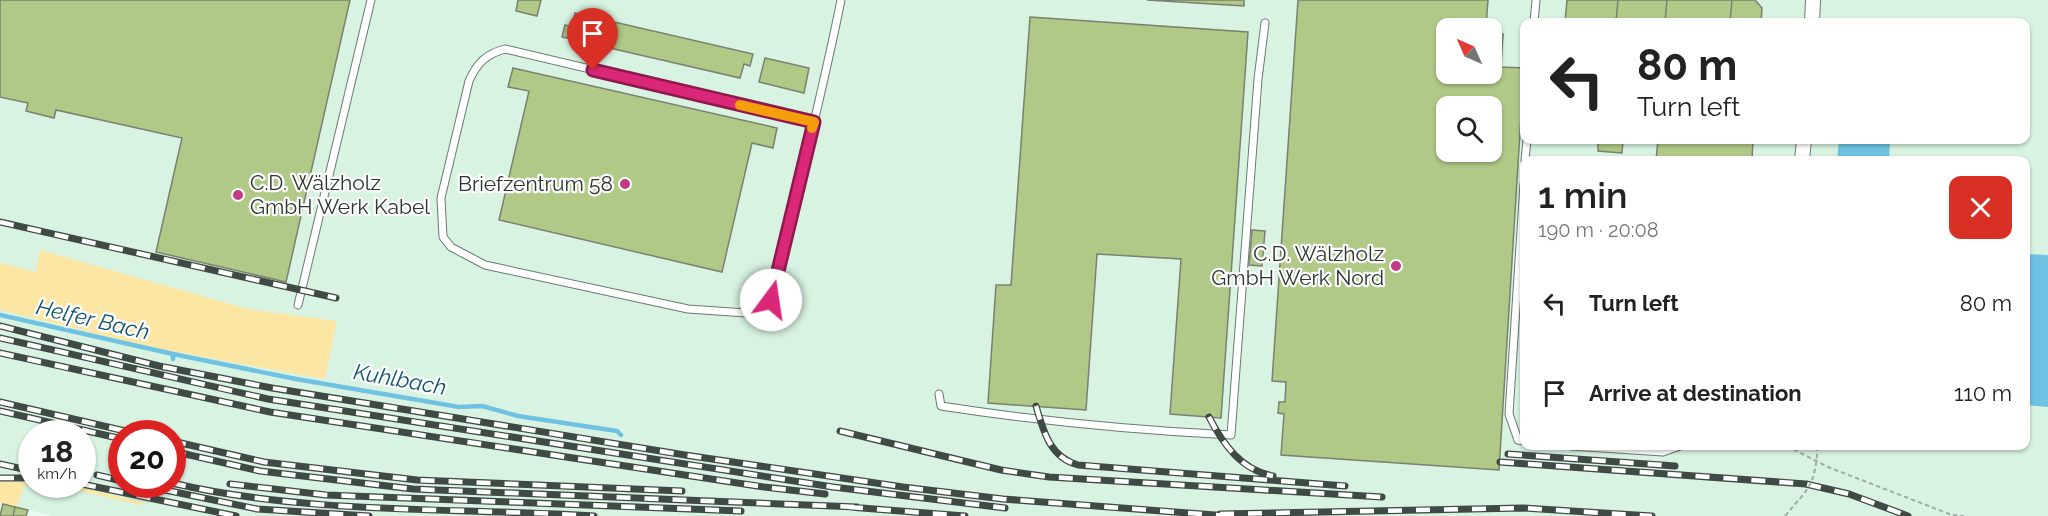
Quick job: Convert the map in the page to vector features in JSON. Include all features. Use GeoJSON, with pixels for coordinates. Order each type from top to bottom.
{"type":"FeatureCollection","features":[{"type":"Feature","properties":{"kind":"street"},"geometry":{"type":"LineString","coordinates":[[1812,18],[1813,0]]}},
{"type":"Feature","properties":{"kind":"lane"},"geometry":{"type":"LineString","coordinates":[[298,305],[371,0]]}},
{"type":"Feature","properties":{"kind":"lane"},"geometry":{"type":"LineString","coordinates":[[814,122],[505,49],[492,52],[475,67],[469,81],[441,198],[442,237],[451,247],[485,265],[687,309],[746,313],[771,300],[814,122],[841,0]]}},
{"type":"Feature","properties":{"kind":"lane"},"geometry":{"type":"LineString","coordinates":[[1534,18],[1536,0]]}},
{"type":"Feature","properties":{"kind":"lane"},"geometry":{"type":"LineString","coordinates":[[939,394],[941,406],[1040,421],[1158,432],[1231,435],[1257,79],[1265,23]]}},
{"type":"Feature","properties":{"kind":"lane"},"geometry":{"type":"LineString","coordinates":[[1520,245],[1509,414],[1520,440]]}},
{"type":"Feature","properties":{"kind":"lane"},"geometry":{"type":"LineString","coordinates":[[1632,450],[1663,452],[1669,450]]}},
{"type":"Feature","properties":{"kind":"path"},"geometry":{"type":"LineString","coordinates":[[1795,450],[1828,467],[1952,515],[1964,516]]}},
{"type":"Feature","properties":{"kind":"path"},"geometry":{"type":"LineString","coordinates":[[1785,516],[1812,483],[1816,471],[1818,450]]}},
{"type":"Feature","properties":{"kind":"shaded area"},"geometry":{"type":"Polygon","coordinates":[[[0,0],[2048,0],[2048,516],[52,516],[15,506],[11,516],[0,516],[0,0]]]}},
{"type":"Feature","properties":{"kind":"shaded area"},"geometry":{"type":"Polygon","coordinates":[[[40,250],[248,309],[337,321],[325,379],[155,348],[0,310],[0,263],[36,272],[40,250]]]}},
{"type":"Feature","properties":{"kind":"shaded area"},"geometry":{"type":"Polygon","coordinates":[[[0,481],[18,482],[18,498],[20,498],[17,507],[0,503],[0,481]]]}},
{"type":"Feature","properties":{"kind":"shaded area"},"geometry":{"type":"Polygon","coordinates":[[[96,491],[108,494],[108,497],[96,494],[96,491]]]}},
{"type":"Feature","properties":{"kind":"shaded area"},"geometry":{"type":"Polygon","coordinates":[[[111,498],[141,502],[144,506],[111,498]]]}},
{"type":"Feature","properties":{"kind":"water"},"geometry":{"type":"Polygon","coordinates":[[[1839,144],[1890,144],[1889,156],[1837,156],[1839,144]]]}},
{"type":"Feature","properties":{"kind":"water"},"geometry":{"type":"Polygon","coordinates":[[[2030,254],[2048,255],[2048,407],[2030,405],[2030,254]]]}},
{"type":"Feature","properties":{"kind":"building","name":"C.D. Wälzholz GmbH Werk Kabel"},"geometry":{"type":"Polygon","coordinates":[[[0,0],[350,0],[286,282],[156,252],[182,138],[56,110],[54,118],[26,111],[28,103],[0,97],[0,0]]]}},
{"type":"Feature","properties":{"kind":"building"},"geometry":{"type":"Polygon","coordinates":[[[518,0],[541,0],[537,16],[516,11],[518,0]]]}},
{"type":"Feature","properties":{"kind":"building"},"geometry":{"type":"Polygon","coordinates":[[[1147,0],[1244,0],[1244,6],[1147,0]]]}},
{"type":"Feature","properties":{"kind":"building","name":"C.D. Wälzholz GmbH Werk Nord"},"geometry":{"type":"Polygon","coordinates":[[[1298,0],[1488,0],[1487,18],[1436,18],[1436,84],[1502,84],[1502,67],[1520,68],[1520,132],[1499,470],[1281,455],[1284,414],[1278,413],[1279,402],[1285,402],[1286,382],[1272,381],[1298,0]]]}},
{"type":"Feature","properties":{"kind":"building"},"geometry":{"type":"Polygon","coordinates":[[[1567,0],[1618,0],[1616,18],[1565,18],[1567,0]]]}},
{"type":"Feature","properties":{"kind":"building"},"geometry":{"type":"Polygon","coordinates":[[[1618,0],[1667,0],[1665,18],[1616,18],[1618,0]]]}},
{"type":"Feature","properties":{"kind":"building"},"geometry":{"type":"Polygon","coordinates":[[[1667,0],[1732,0],[1730,18],[1665,18],[1667,0]]]}},
{"type":"Feature","properties":{"kind":"building"},"geometry":{"type":"Polygon","coordinates":[[[1732,0],[1755,0],[1762,8],[1761,18],[1730,18],[1732,0]]]}},
{"type":"Feature","properties":{"kind":"building"},"geometry":{"type":"Polygon","coordinates":[[[575,13],[753,54],[750,66],[744,64],[740,78],[562,37],[565,25],[572,27],[575,13]]]}},
{"type":"Feature","properties":{"kind":"building"},"geometry":{"type":"Polygon","coordinates":[[[1030,17],[1248,32],[1221,418],[1170,414],[1181,259],[1097,254],[1086,410],[988,403],[996,285],[1011,285],[1030,17]]]}},
{"type":"Feature","properties":{"kind":"building"},"geometry":{"type":"Polygon","coordinates":[[[765,58],[809,68],[804,93],[759,82],[765,58]]]}},
{"type":"Feature","properties":{"kind":"building","name":"Briefzentrum 58"},"geometry":{"type":"Polygon","coordinates":[[[513,68],[777,128],[773,148],[752,143],[722,272],[499,220],[529,91],[508,87],[513,68]]]}},
{"type":"Feature","properties":{"kind":"building"},"geometry":{"type":"Polygon","coordinates":[[[1598,144],[1623,144],[1622,153],[1598,151],[1598,144]]]}},
{"type":"Feature","properties":{"kind":"building"},"geometry":{"type":"Polygon","coordinates":[[[1658,144],[1753,144],[1752,156],[1656,156],[1658,144]]]}},
{"type":"Feature","properties":{"kind":"building"},"geometry":{"type":"Polygon","coordinates":[[[1252,230],[1265,231],[1262,266],[1249,265],[1252,230]]]}},
{"type":"Feature","properties":{"kind":"building"},"geometry":{"type":"Polygon","coordinates":[[[3,504],[15,507],[13,516],[0,516],[3,504]]]}},
{"type":"Feature","properties":{"kind":"building"},"geometry":{"type":"Polygon","coordinates":[[[15,507],[28,510],[26,516],[13,516],[15,507]]]}},
{"type":"Feature","properties":{"kind":"waterway","name":"Helfer Bach"},"geometry":{"type":"LineString","coordinates":[[0,315],[173,354],[173,359]]}},
{"type":"Feature","properties":{"kind":"waterway","name":"Kuhlbach"},"geometry":{"type":"LineString","coordinates":[[173,354],[296,379],[459,407],[482,406],[518,416],[617,431],[621,435]]}},
{"type":"Feature","properties":{"kind":"railway"},"geometry":{"type":"LineString","coordinates":[[0,222],[336,298]]}},
{"type":"Feature","properties":{"kind":"railway"},"geometry":{"type":"LineString","coordinates":[[0,326],[159,366],[272,388],[685,455],[903,487],[1003,499],[1228,516]]}},
{"type":"Feature","properties":{"kind":"railway"},"geometry":{"type":"LineString","coordinates":[[0,338],[268,399],[833,487],[1005,508]]}},
{"type":"Feature","properties":{"kind":"railway"},"geometry":{"type":"LineString","coordinates":[[0,353],[270,412],[764,487],[825,494]]}},
{"type":"Feature","properties":{"kind":"railway"},"geometry":{"type":"LineString","coordinates":[[0,402],[108,427]]}},
{"type":"Feature","properties":{"kind":"railway"},"geometry":{"type":"LineString","coordinates":[[1036,406],[1050,443],[1061,456],[1078,465],[1345,486]]}},
{"type":"Feature","properties":{"kind":"railway"},"geometry":{"type":"LineString","coordinates":[[0,411],[108,436]]}},
{"type":"Feature","properties":{"kind":"railway"},"geometry":{"type":"LineString","coordinates":[[1209,417],[1220,437],[1242,462],[1273,476]]}},
{"type":"Feature","properties":{"kind":"railway"},"geometry":{"type":"LineString","coordinates":[[840,431],[1001,470],[1049,477],[1382,497]]}},
{"type":"Feature","properties":{"kind":"railway"},"geometry":{"type":"LineString","coordinates":[[186,444],[264,462],[417,480],[682,491]]}},
{"type":"Feature","properties":{"kind":"railway"},"geometry":{"type":"LineString","coordinates":[[186,454],[260,471],[413,489],[857,507]]}},
{"type":"Feature","properties":{"kind":"railway"},"geometry":{"type":"LineString","coordinates":[[1508,454],[1675,466]]}},
{"type":"Feature","properties":{"kind":"railway"},"geometry":{"type":"LineString","coordinates":[[1500,462],[1806,484],[1849,494],[1908,516]]}},
{"type":"Feature","properties":{"kind":"railway"},"geometry":{"type":"LineString","coordinates":[[0,464],[18,468]]}},
{"type":"Feature","properties":{"kind":"railway"},"geometry":{"type":"LineString","coordinates":[[97,475],[108,478]]}},
{"type":"Feature","properties":{"kind":"railway"},"geometry":{"type":"LineString","coordinates":[[0,478],[18,478]]}},
{"type":"Feature","properties":{"kind":"railway"},"geometry":{"type":"LineString","coordinates":[[230,484],[326,495],[741,511]]}},
{"type":"Feature","properties":{"kind":"railway"},"geometry":{"type":"LineString","coordinates":[[186,486],[224,493],[329,505],[594,516]]}},
{"type":"Feature","properties":{"kind":"railway"},"geometry":{"type":"LineString","coordinates":[[96,487],[236,516]]}},
{"type":"Feature","properties":{"kind":"railway"},"geometry":{"type":"LineString","coordinates":[[186,494],[257,509],[369,516]]}},
{"type":"Feature","properties":{"kind":"railway"},"geometry":{"type":"LineString","coordinates":[[849,507],[965,516]]}},
{"type":"Feature","properties":{"kind":"railway"},"geometry":{"type":"LineString","coordinates":[[1220,514],[1523,508],[1652,516]]}},
{"type":"Feature","properties":{"kind":"slow traffic"},"geometry":{"type":"LineString","coordinates":[[740,105],[814,122],[812,128]]}},
{"type":"Feature","properties":{"kind":"place","name":"Briefzentrum 58"},"geometry":{"type":"Point","coordinates":[625,184]}},
{"type":"Feature","properties":{"kind":"place","name":"C.D. Wälzholz GmbH Werk Kabel"},"geometry":{"type":"Point","coordinates":[238,195]}},
{"type":"Feature","properties":{"kind":"place","name":"C.D. Wälzholz GmbH Werk Nord"},"geometry":{"type":"Point","coordinates":[1396,266]}},
{"type":"Feature","properties":{"kind":"route"},"geometry":{"type":"LineString","coordinates":[[593,70],[814,122],[771,300]]}}]}
